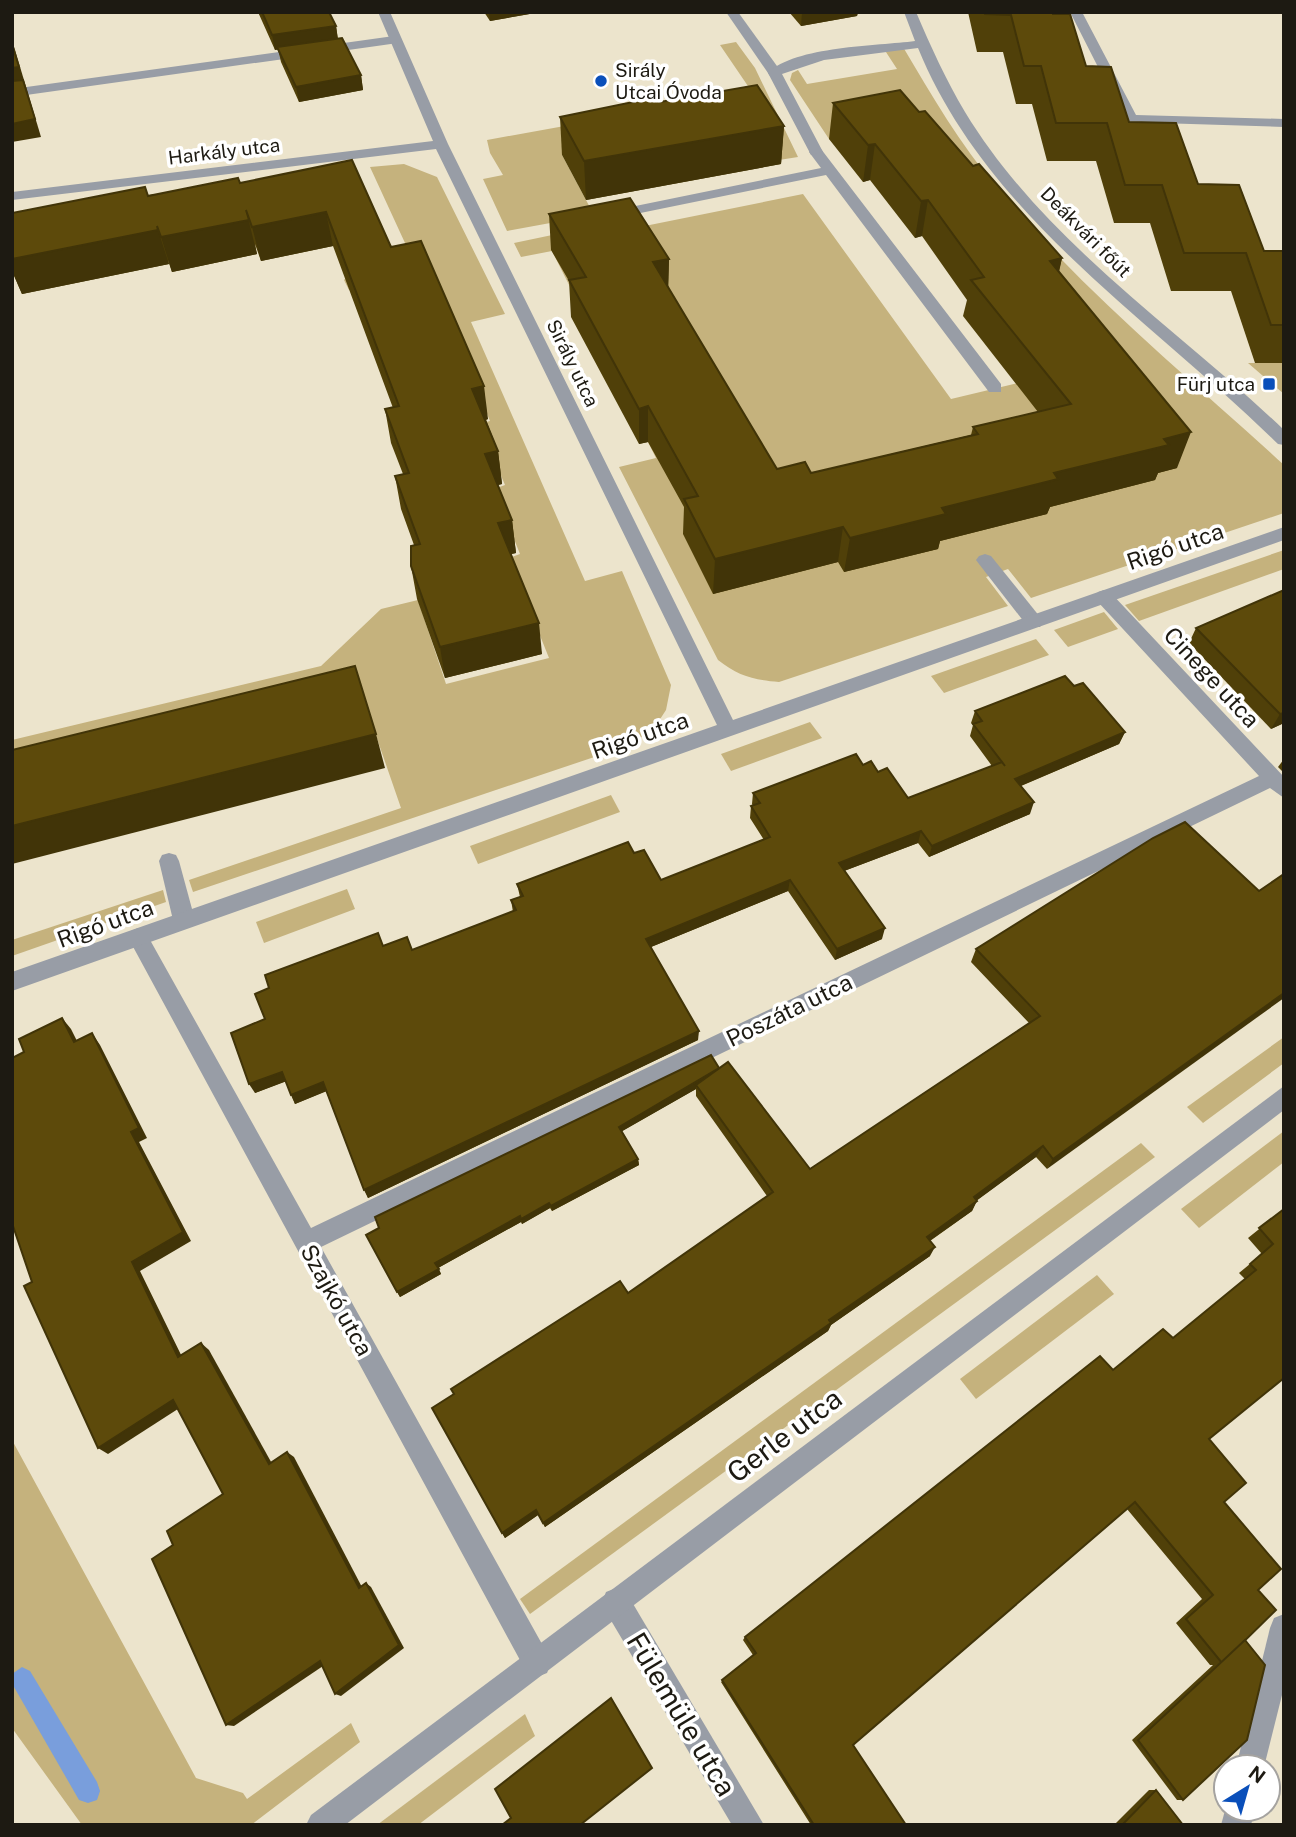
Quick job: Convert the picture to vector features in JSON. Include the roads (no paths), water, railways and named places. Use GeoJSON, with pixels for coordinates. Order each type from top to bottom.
{"type":"FeatureCollection","features":[{"type":"Feature","properties":{"kind":"street","name":"Sirály utca"},"geometry":{"type":"LineString","coordinates":[[384,12],[441,144],[729,730]]}},
{"type":"Feature","properties":{"kind":"street"},"geometry":{"type":"LineString","coordinates":[[732,12],[775,73],[816,152],[995,388]]}},
{"type":"Feature","properties":{"kind":"street","name":"Deákvári főút"},"geometry":{"type":"LineString","coordinates":[[910,12],[920,44],[972,132],[1022,195],[1066,242],[1131,304],[1284,440]]}},
{"type":"Feature","properties":{"kind":"street"},"geometry":{"type":"LineString","coordinates":[[1076,12],[1131,119],[1284,123]]}},
{"type":"Feature","properties":{"kind":"street"},"geometry":{"type":"LineString","coordinates":[[12,93],[394,40]]}},
{"type":"Feature","properties":{"kind":"street"},"geometry":{"type":"LineString","coordinates":[[775,73],[784,67],[811,61],[920,44]]}},
{"type":"Feature","properties":{"kind":"street","name":"Harkály utca"},"geometry":{"type":"LineString","coordinates":[[12,196],[441,144]]}},
{"type":"Feature","properties":{"kind":"street"},"geometry":{"type":"LineString","coordinates":[[596,218],[829,170]]}},
{"type":"Feature","properties":{"kind":"street","name":"Rigó utca"},"geometry":{"type":"LineString","coordinates":[[12,982],[1284,533]]}},
{"type":"Feature","properties":{"kind":"street"},"geometry":{"type":"LineString","coordinates":[[985,560],[1034,622]]}},
{"type":"Feature","properties":{"kind":"street","name":"Cinege utca"},"geometry":{"type":"LineString","coordinates":[[1104,597],[1278,784]]}},
{"type":"Feature","properties":{"kind":"street","name":"Poszáta utca"},"geometry":{"type":"LineString","coordinates":[[305,1243],[1278,784]]}},
{"type":"Feature","properties":{"kind":"street"},"geometry":{"type":"LineString","coordinates":[[169,861],[184,920]]}},
{"type":"Feature","properties":{"kind":"street","name":"Szajkó utca"},"geometry":{"type":"LineString","coordinates":[[138,937],[537,1663]]}},
{"type":"Feature","properties":{"kind":"street","name":"Gerle utca"},"geometry":{"type":"LineString","coordinates":[[321,1825],[1284,1096]]}},
{"type":"Feature","properties":{"kind":"street","name":"Fülemüle utca"},"geometry":{"type":"LineString","coordinates":[[616,1602],[749,1825]]}},
{"type":"Feature","properties":{"kind":"street"},"geometry":{"type":"LineString","coordinates":[[1253,1753],[1284,1628]]}},
{"type":"Feature","properties":{"kind":"waterway"},"geometry":{"type":"LineString","coordinates":[[22,1679],[88,1791]]}},
{"type":"Feature","properties":{"kind":"place","name":"Sirály Utcai Óvoda"},"geometry":{"type":"Point","coordinates":[601,81]}},
{"type":"Feature","properties":{"kind":"place","name":"Fürj utca"},"geometry":{"type":"Point","coordinates":[1269,384]}}]}
